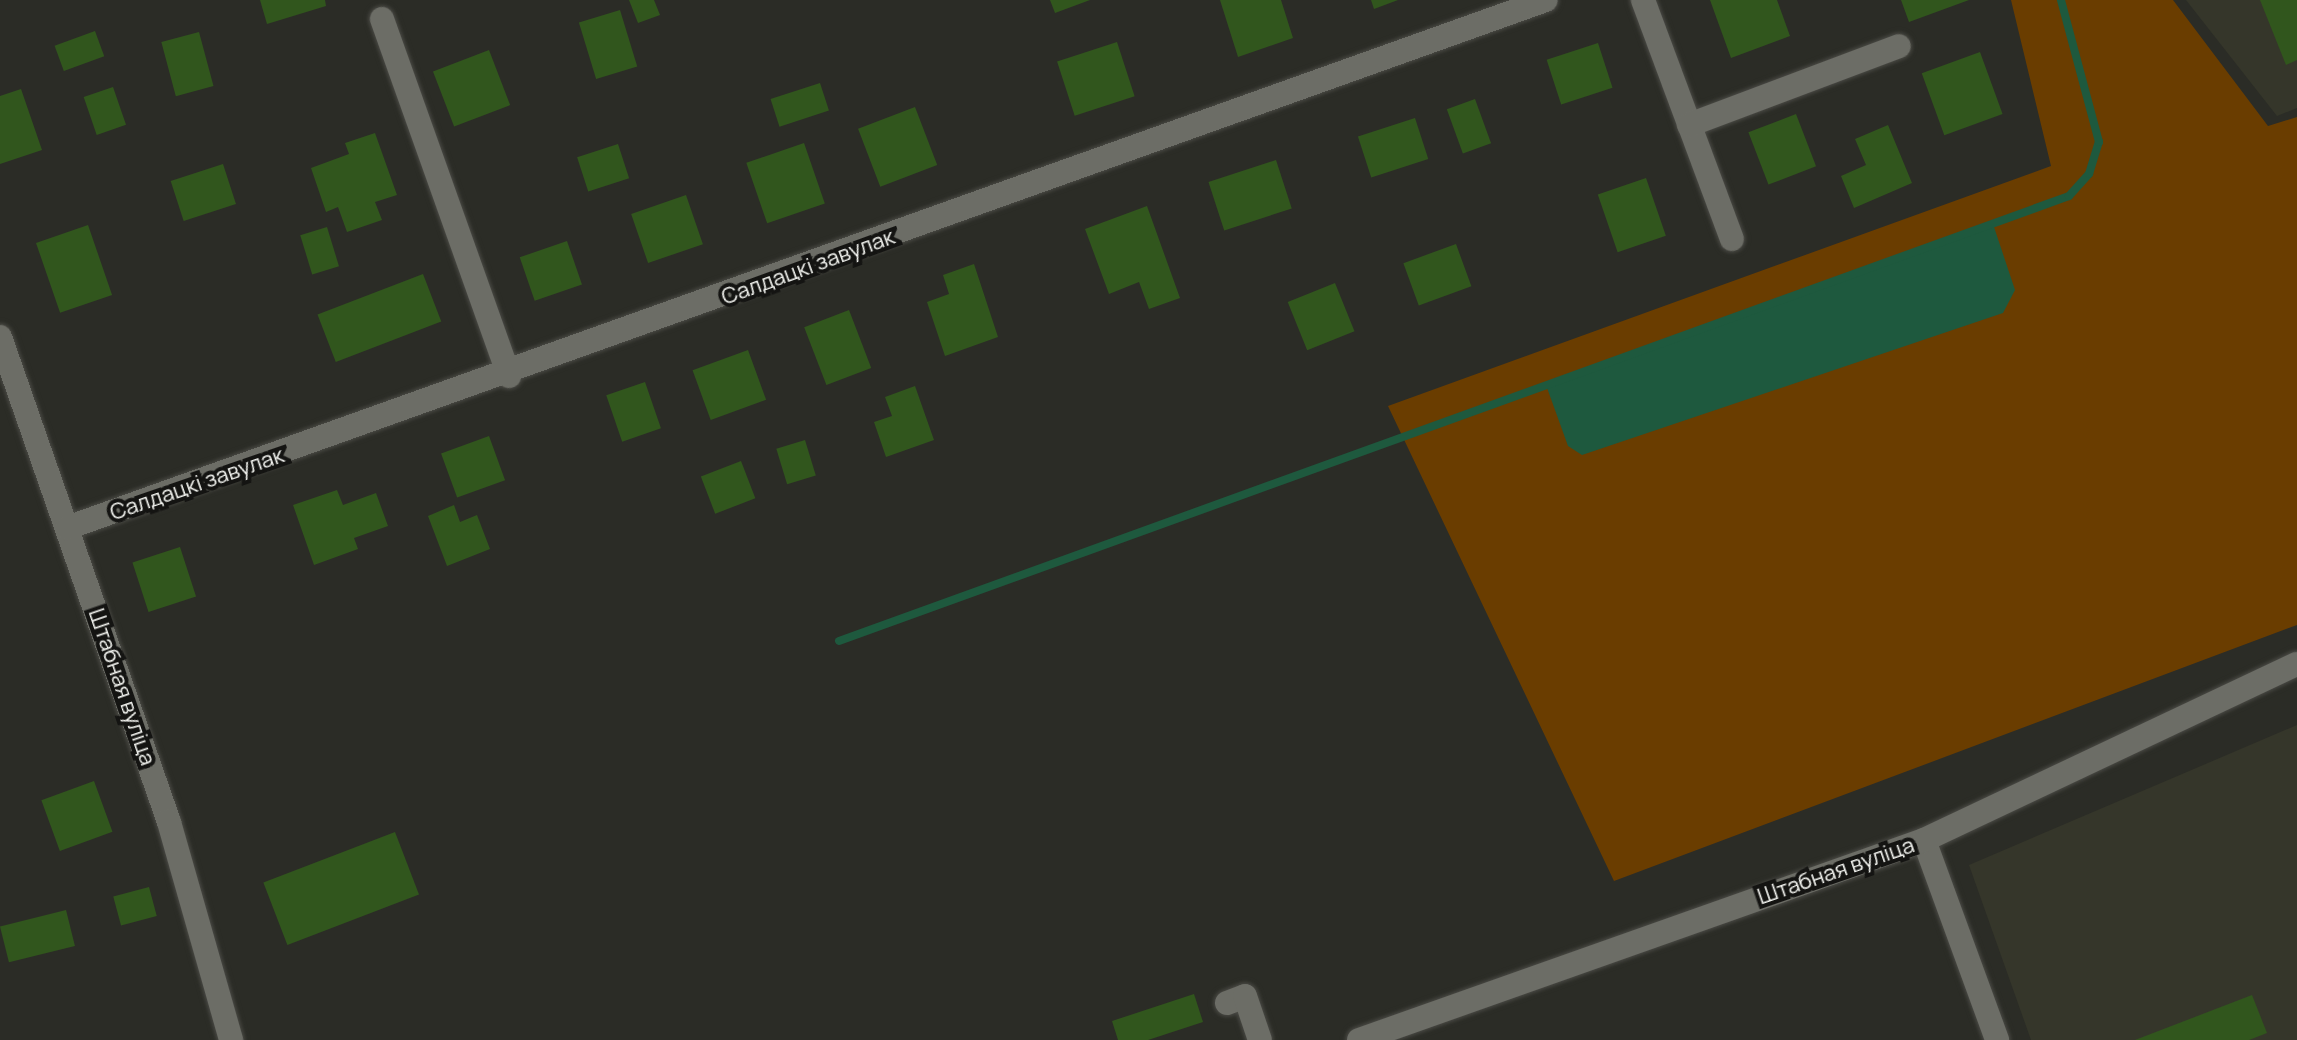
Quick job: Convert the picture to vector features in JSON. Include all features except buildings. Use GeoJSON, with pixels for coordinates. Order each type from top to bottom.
{"type":"FeatureCollection","features":[{"type":"Feature","properties":{"kind":"street","name":"Салдацкі завулак"},"geometry":{"type":"LineString","coordinates":[[67,528],[509,376],[1546,0]]}},
{"type":"Feature","properties":{"kind":"street"},"geometry":{"type":"LineString","coordinates":[[1643,0],[1732,239]]}},
{"type":"Feature","properties":{"kind":"street"},"geometry":{"type":"LineString","coordinates":[[382,19],[509,376]]}},
{"type":"Feature","properties":{"kind":"street"},"geometry":{"type":"LineString","coordinates":[[1689,125],[1899,46]]}},
{"type":"Feature","properties":{"kind":"street","name":"Штабная вуліца"},"geometry":{"type":"LineString","coordinates":[[0,337],[169,822],[231,1040]]}},
{"type":"Feature","properties":{"kind":"street","name":"Штабная вуліца"},"geometry":{"type":"LineString","coordinates":[[1359,1040],[1924,840],[2297,664]]}},
{"type":"Feature","properties":{"kind":"street"},"geometry":{"type":"LineString","coordinates":[[1924,840],[1997,1040]]}},
{"type":"Feature","properties":{"kind":"street"},"geometry":{"type":"LineString","coordinates":[[1227,1003],[1245,996],[1260,1040]]}},
{"type":"Feature","properties":{"kind":"shaded area"},"geometry":{"type":"Polygon","coordinates":[[[2011,0],[2173,0],[2268,126],[2297,117],[2297,625],[1614,881],[1388,406],[2051,166],[2011,0]]]}},
{"type":"Feature","properties":{"kind":"shaded area"},"geometry":{"type":"Polygon","coordinates":[[[2186,0],[2297,0],[2297,108],[2277,116],[2186,0]]]}},
{"type":"Feature","properties":{"kind":"shaded area"},"geometry":{"type":"Polygon","coordinates":[[[1993,224],[2015,290],[2003,313],[1582,455],[1568,446],[1546,385],[1993,224]]]}},
{"type":"Feature","properties":{"kind":"shaded area"},"geometry":{"type":"Polygon","coordinates":[[[2297,725],[2297,1040],[2031,1040],[1969,865],[2297,725]]]}},
{"type":"Feature","properties":{"kind":"waterway"},"geometry":{"type":"LineString","coordinates":[[839,641],[2069,196],[2089,174],[2099,142],[2061,0]]}}]}
